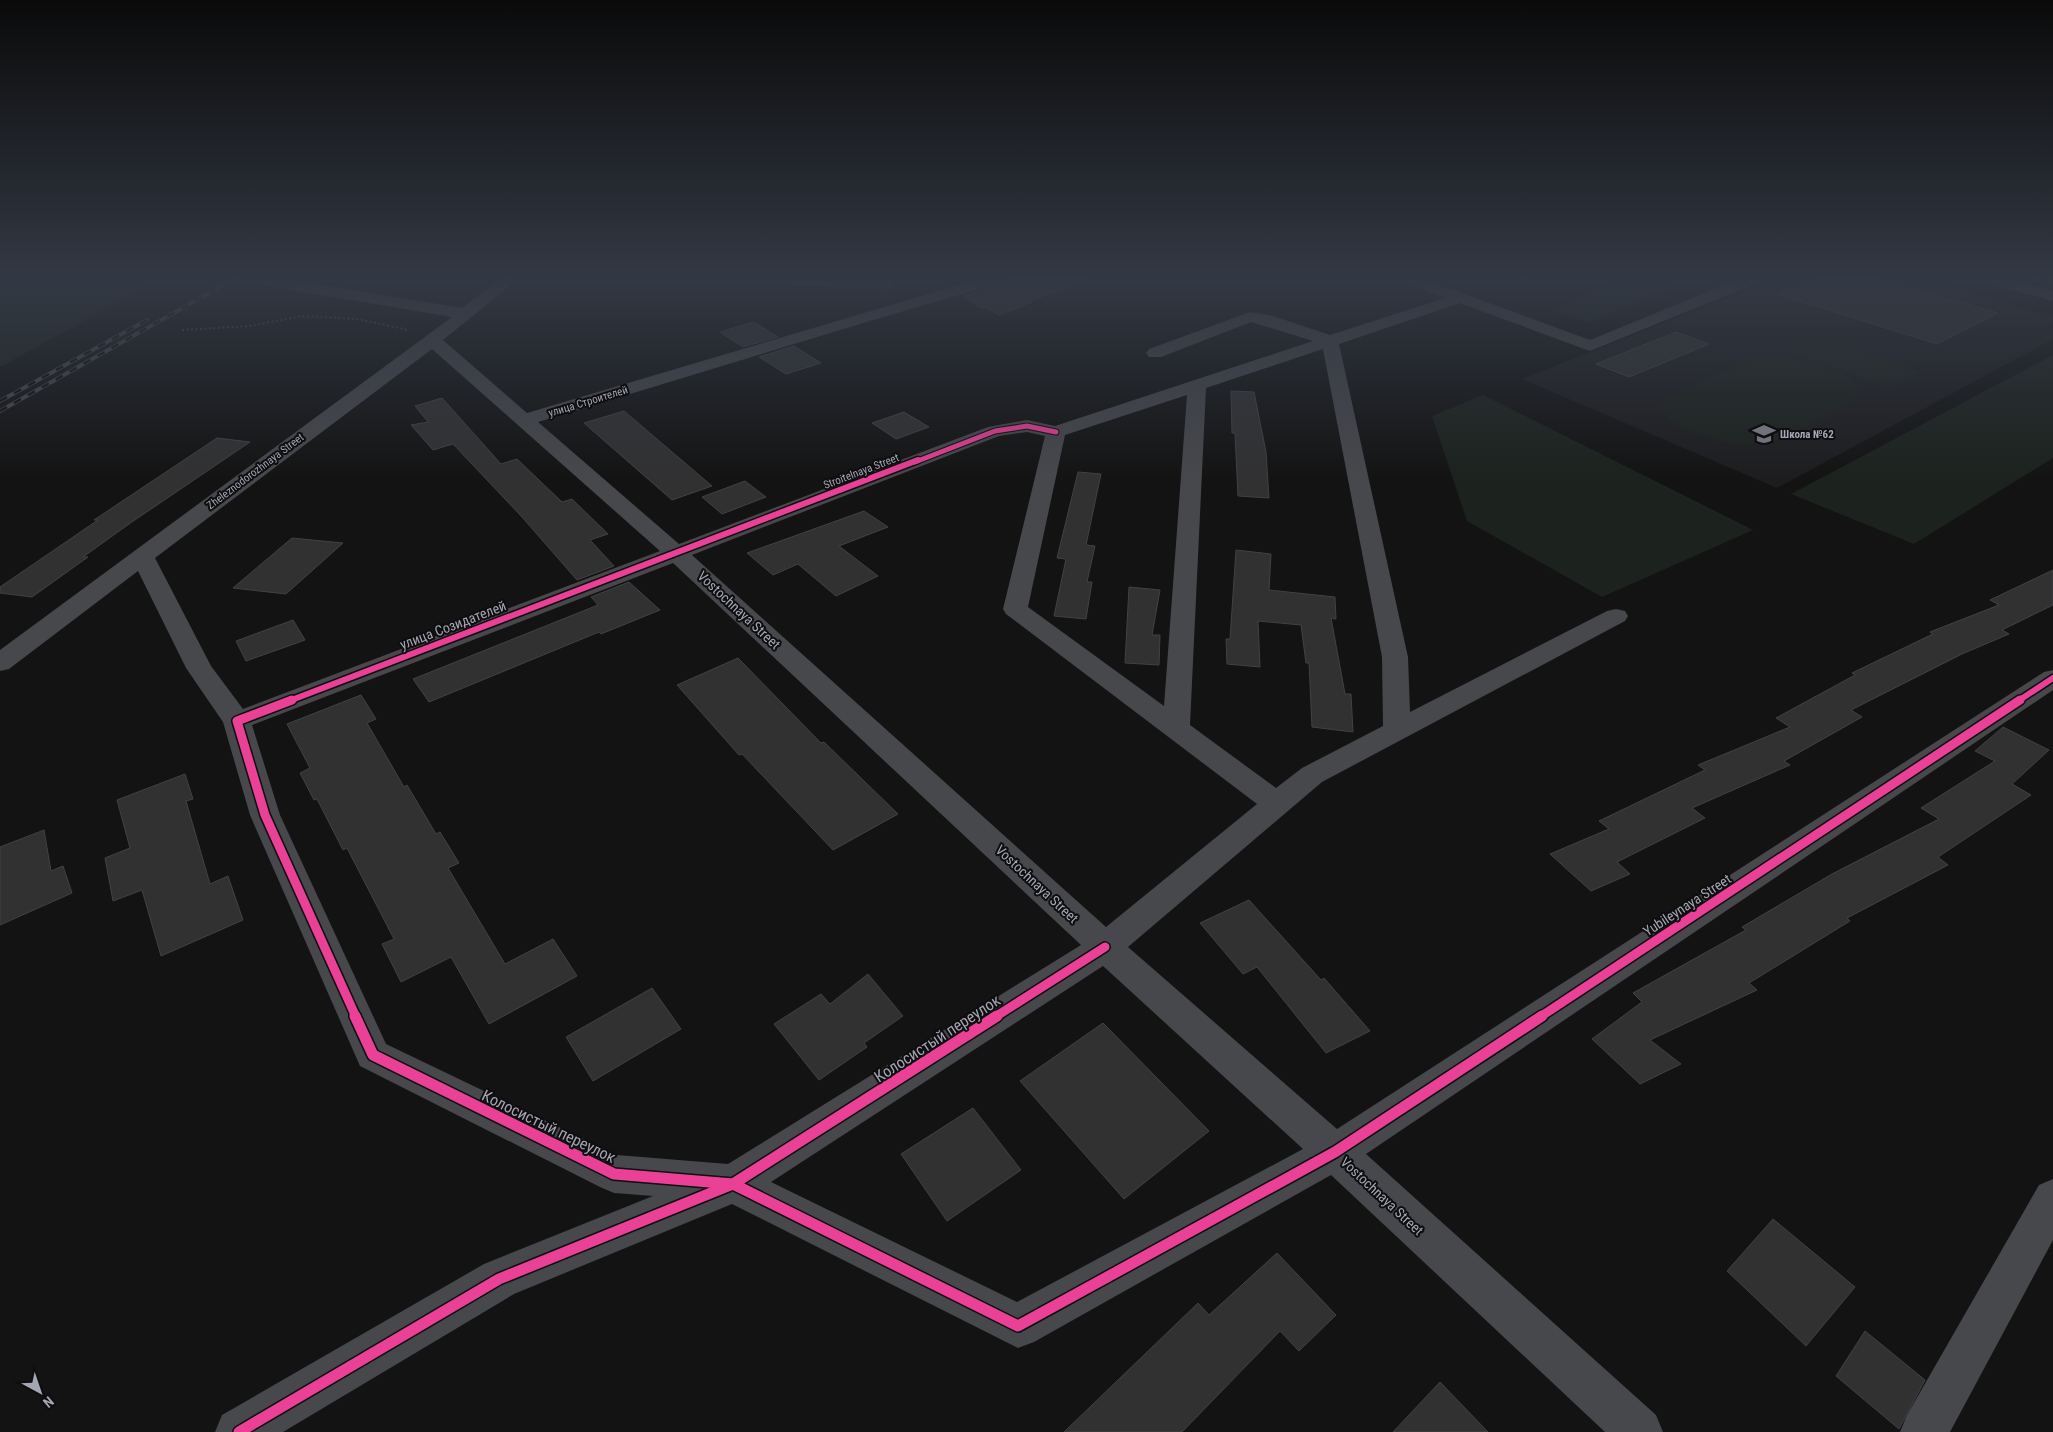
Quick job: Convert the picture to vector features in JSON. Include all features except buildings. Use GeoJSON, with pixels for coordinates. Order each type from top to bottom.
{"type":"FeatureCollection","features":[{"type":"Feature","properties":{"kind":"street","name":"Zheleznodorozhnaya Street"},"geometry":{"type":"LineString","coordinates":[[0,663],[424,346]]}},
{"type":"Feature","properties":{"kind":"street","name":"Vostochnaya Street"},"geometry":{"type":"LineString","coordinates":[[439,346],[677,554],[1105,947],[1335,1152],[1639,1432]]}},
{"type":"Feature","properties":{"kind":"street","name":"улица Строителей"},"geometry":{"type":"LineString","coordinates":[[525,420],[769,346]]}},
{"type":"Feature","properties":{"kind":"street"},"geometry":{"type":"LineString","coordinates":[[1155,353],[1174,346]]}},
{"type":"Feature","properties":{"kind":"street"},"geometry":{"type":"LineString","coordinates":[[1277,804],[1014,609],[1056,432],[1315,346]]}},
{"type":"Feature","properties":{"kind":"street"},"geometry":{"type":"LineString","coordinates":[[1331,346],[1395,657],[1398,730]]}},
{"type":"Feature","properties":{"kind":"street"},"geometry":{"type":"LineString","coordinates":[[1176,729],[1197,385]]}},
{"type":"Feature","properties":{"kind":"street","name":"Stroitelnaya Street"},"geometry":{"type":"LineString","coordinates":[[677,554],[995,431],[1027,426],[1056,432]]}},
{"type":"Feature","properties":{"kind":"street","name":"улица Созидателей"},"geometry":{"type":"LineString","coordinates":[[237,721],[677,554]]}},
{"type":"Feature","properties":{"kind":"street","name":"Колосистый переулок"},"geometry":{"type":"LineString","coordinates":[[142,555],[199,668],[237,721],[265,816],[373,1055],[614,1174],[733,1184],[1105,947],[1312,775],[1616,616]]}},
{"type":"Feature","properties":{"kind":"street","name":"Yubileynaya Street"},"geometry":{"type":"LineString","coordinates":[[733,1184],[1018,1326],[1335,1152],[2053,678]]}},
{"type":"Feature","properties":{"kind":"street"},"geometry":{"type":"LineString","coordinates":[[239,1432],[499,1279],[733,1184]]}},
{"type":"Feature","properties":{"kind":"street"},"geometry":{"type":"LineString","coordinates":[[1924,1432],[2053,1199]]}},
{"type":"Feature","properties":{"kind":"shaded area"},"geometry":{"type":"Polygon","coordinates":[[[0,346],[39,346],[0,367],[0,346]]]}},
{"type":"Feature","properties":{"kind":"shaded area","name":"Школа №62"},"geometry":{"type":"Polygon","coordinates":[[[1606,346],[2040,346],[1777,488],[1522,379],[1606,346]]]}},
{"type":"Feature","properties":{"kind":"shaded area"},"geometry":{"type":"Polygon","coordinates":[[[1798,346],[1843,346],[1920,372],[1889,388],[1785,352],[1798,346]]]}},
{"type":"Feature","properties":{"kind":"shaded area"},"geometry":{"type":"Polygon","coordinates":[[[2053,355],[2053,458],[1914,544],[1791,494],[2053,355]]]}},
{"type":"Feature","properties":{"kind":"shaded area"},"geometry":{"type":"Polygon","coordinates":[[[1766,357],[1804,361],[1835,370],[1848,376],[1856,384],[1859,394],[1854,400],[1816,422],[1781,438],[1763,443],[1723,442],[1700,435],[1674,423],[1662,410],[1663,402],[1670,396],[1746,361],[1766,357]]]}},
{"type":"Feature","properties":{"kind":"shaded area"},"geometry":{"type":"Polygon","coordinates":[[[1483,395],[1753,530],[1602,597],[1467,521],[1432,416],[1483,395]]]}},
{"type":"Feature","properties":{"kind":"railway"},"geometry":{"type":"LineString","coordinates":[[0,401],[100,346]]}},
{"type":"Feature","properties":{"kind":"railway"},"geometry":{"type":"LineString","coordinates":[[0,411],[116,346]]}},
{"type":"Feature","properties":{"kind":"cycle path"},"geometry":{"type":"LineString","coordinates":[[1056,432],[1027,426],[995,431],[237,721],[265,815],[373,1055],[614,1174],[733,1184],[1105,947]]}},
{"type":"Feature","properties":{"kind":"cycle path"},"geometry":{"type":"LineString","coordinates":[[239,1432],[499,1279],[733,1184],[1018,1326],[1335,1152],[2053,678]]}},
{"type":"Feature","properties":{"kind":"place","name":"Школа №62"},"geometry":{"type":"Point","coordinates":[1764,434]}}]}
